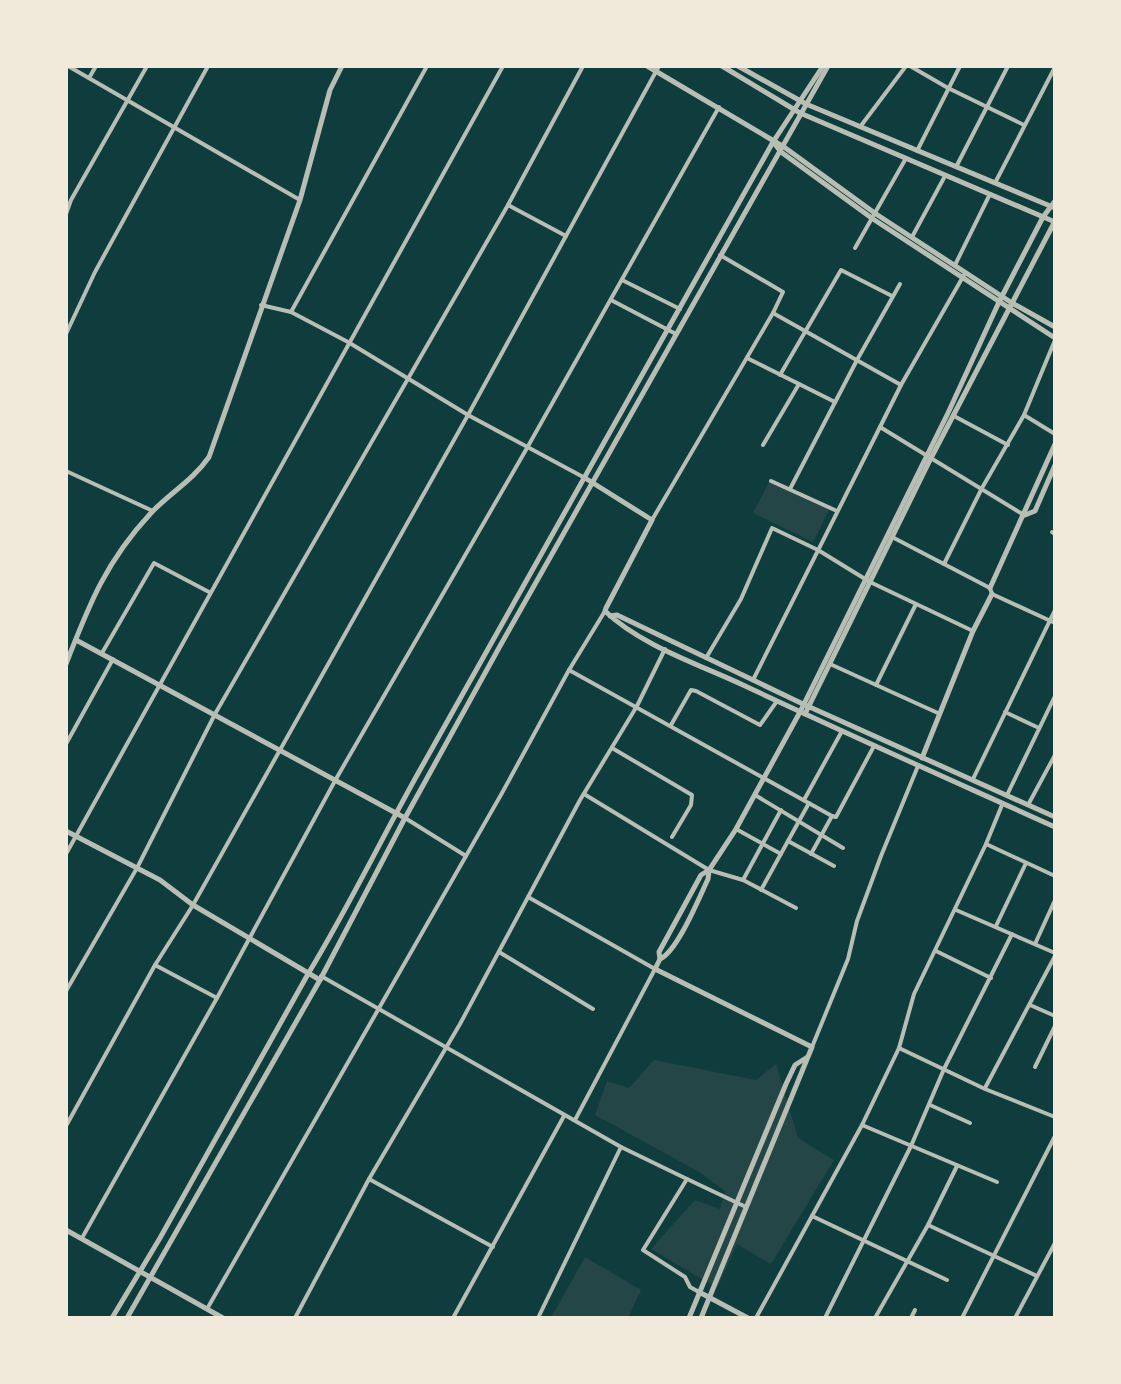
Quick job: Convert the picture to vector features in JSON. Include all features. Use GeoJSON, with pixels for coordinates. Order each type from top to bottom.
{"type":"FeatureCollection","features":[{"type":"Feature","properties":{"kind":"street"},"geometry":{"type":"LineString","coordinates":[[68,66],[300,200]]}},
{"type":"Feature","properties":{"kind":"street"},"geometry":{"type":"LineString","coordinates":[[89,78],[96,66]]}},
{"type":"Feature","properties":{"kind":"street"},"geometry":{"type":"LineString","coordinates":[[66,214],[68,199],[147,66]]}},
{"type":"Feature","properties":{"kind":"street"},"geometry":{"type":"LineString","coordinates":[[66,334],[95,272],[208,66]]}},
{"type":"Feature","properties":{"kind":"street"},"geometry":{"type":"LineString","coordinates":[[66,664],[98,585],[111,563],[153,511],[198,472],[209,457],[300,200],[326,102],[342,66]]}},
{"type":"Feature","properties":{"kind":"street"},"geometry":{"type":"LineString","coordinates":[[291,312],[427,66]]}},
{"type":"Feature","properties":{"kind":"street"},"geometry":{"type":"LineString","coordinates":[[66,854],[503,66]]}},
{"type":"Feature","properties":{"kind":"street"},"geometry":{"type":"LineString","coordinates":[[66,991],[137,868],[215,714],[508,205],[583,66]]}},
{"type":"Feature","properties":{"kind":"street"},"geometry":{"type":"LineString","coordinates":[[647,66],[658,68],[773,142],[875,217],[1055,339],[1024,415],[982,488],[944,564]]}},
{"type":"Feature","properties":{"kind":"street"},"geometry":{"type":"LineString","coordinates":[[722,66],[797,112],[1055,222],[928,458],[806,706]]}},
{"type":"Feature","properties":{"kind":"street"},"geometry":{"type":"LineString","coordinates":[[738,66],[806,104],[1054,205],[1043,217],[1000,299],[951,415]]}},
{"type":"Feature","properties":{"kind":"street"},"geometry":{"type":"LineString","coordinates":[[127,1318],[321,978],[405,818],[782,150],[799,100],[825,66]]}},
{"type":"Feature","properties":{"kind":"street"},"geometry":{"type":"LineString","coordinates":[[112,1318],[333,932],[396,813],[491,649],[773,142],[806,104],[825,66]]}},
{"type":"Feature","properties":{"kind":"street"},"geometry":{"type":"LineString","coordinates":[[860,127],[908,66],[1024,125]]}},
{"type":"Feature","properties":{"kind":"street"},"geometry":{"type":"LineString","coordinates":[[917,151],[960,66]]}},
{"type":"Feature","properties":{"kind":"street"},"geometry":{"type":"LineString","coordinates":[[956,167],[1008,66]]}},
{"type":"Feature","properties":{"kind":"street"},"geometry":{"type":"LineString","coordinates":[[995,183],[1055,67]]}},
{"type":"Feature","properties":{"kind":"street"},"geometry":{"type":"LineString","coordinates":[[66,1126],[468,415],[658,68]]}},
{"type":"Feature","properties":{"kind":"street"},"geometry":{"type":"LineString","coordinates":[[82,1238],[336,779],[719,107]]}},
{"type":"Feature","properties":{"kind":"street"},"geometry":{"type":"LineString","coordinates":[[855,248],[905,160]]}},
{"type":"Feature","properties":{"kind":"street"},"geometry":{"type":"LineString","coordinates":[[911,237],[945,176]]}},
{"type":"Feature","properties":{"kind":"street"},"geometry":{"type":"LineString","coordinates":[[954,269],[991,194]]}},
{"type":"Feature","properties":{"kind":"street"},"geometry":{"type":"LineString","coordinates":[[508,205],[566,236]]}},
{"type":"Feature","properties":{"kind":"street"},"geometry":{"type":"LineString","coordinates":[[875,217],[911,237],[954,269]]}},
{"type":"Feature","properties":{"kind":"street"},"geometry":{"type":"LineString","coordinates":[[207,1309],[569,670],[608,614],[652,520],[773,313],[783,292],[720,255]]}},
{"type":"Feature","properties":{"kind":"street"},"geometry":{"type":"LineString","coordinates":[[780,375],[841,270],[892,296]]}},
{"type":"Feature","properties":{"kind":"street"},"geometry":{"type":"LineString","coordinates":[[753,680],[901,385],[964,275]]}},
{"type":"Feature","properties":{"kind":"street"},"geometry":{"type":"LineString","coordinates":[[622,280],[680,309]]}},
{"type":"Feature","properties":{"kind":"street"},"geometry":{"type":"LineString","coordinates":[[790,489],[900,284]]}},
{"type":"Feature","properties":{"kind":"street"},"geometry":{"type":"LineString","coordinates":[[611,300],[676,334]]}},
{"type":"Feature","properties":{"kind":"street"},"geometry":{"type":"LineString","coordinates":[[261,305],[291,312],[348,342],[408,381],[585,478],[652,520]]}},
{"type":"Feature","properties":{"kind":"street"},"geometry":{"type":"LineString","coordinates":[[1010,306],[1055,327]]}},
{"type":"Feature","properties":{"kind":"street"},"geometry":{"type":"LineString","coordinates":[[773,313],[901,385]]}},
{"type":"Feature","properties":{"kind":"street"},"geometry":{"type":"LineString","coordinates":[[747,358],[835,402]]}},
{"type":"Feature","properties":{"kind":"street"},"geometry":{"type":"LineString","coordinates":[[763,445],[799,384]]}},
{"type":"Feature","properties":{"kind":"street"},"geometry":{"type":"LineString","coordinates":[[951,415],[1008,445]]}},
{"type":"Feature","properties":{"kind":"street"},"geometry":{"type":"LineString","coordinates":[[1024,415],[1055,434]]}},
{"type":"Feature","properties":{"kind":"street"},"geometry":{"type":"LineString","coordinates":[[880,427],[1024,515]]}},
{"type":"Feature","properties":{"kind":"street"},"geometry":{"type":"LineString","coordinates":[[922,758],[973,631],[1055,444]]}},
{"type":"Feature","properties":{"kind":"street"},"geometry":{"type":"LineString","coordinates":[[1024,515],[1035,511],[1055,465]]}},
{"type":"Feature","properties":{"kind":"street"},"geometry":{"type":"LineString","coordinates":[[66,471],[153,511]]}},
{"type":"Feature","properties":{"kind":"street"},"geometry":{"type":"LineString","coordinates":[[771,481],[837,511]]}},
{"type":"Feature","properties":{"kind":"street"},"geometry":{"type":"LineString","coordinates":[[706,658],[741,599],[772,528],[818,550],[868,580],[973,631]]}},
{"type":"Feature","properties":{"kind":"street"},"geometry":{"type":"LineString","coordinates":[[890,536],[1052,621]]}},
{"type":"Feature","properties":{"kind":"street"},"geometry":{"type":"LineString","coordinates":[[102,653],[154,563],[209,592]]}},
{"type":"Feature","properties":{"kind":"street"},"geometry":{"type":"LineString","coordinates":[[575,1120],[660,959],[659,952],[671,927],[701,875],[709,870],[736,829],[830,664],[868,580]]}},
{"type":"Feature","properties":{"kind":"street"},"geometry":{"type":"LineString","coordinates":[[876,685],[916,604]]}},
{"type":"Feature","properties":{"kind":"street"},"geometry":{"type":"LineString","coordinates":[[973,779],[1055,610]]}},
{"type":"Feature","properties":{"kind":"street"},"geometry":{"type":"LineString","coordinates":[[608,614],[614,622],[665,649],[1055,827]]}},
{"type":"Feature","properties":{"kind":"street"},"geometry":{"type":"LineString","coordinates":[[608,614],[617,615],[806,706],[1055,817]]}},
{"type":"Feature","properties":{"kind":"street"},"geometry":{"type":"LineString","coordinates":[[66,636],[336,779],[466,856]]}},
{"type":"Feature","properties":{"kind":"street"},"geometry":{"type":"LineString","coordinates":[[295,1318],[584,794],[637,706],[665,649]]}},
{"type":"Feature","properties":{"kind":"street"},"geometry":{"type":"LineString","coordinates":[[66,744],[113,659]]}},
{"type":"Feature","properties":{"kind":"street"},"geometry":{"type":"LineString","coordinates":[[830,664],[940,714]]}},
{"type":"Feature","properties":{"kind":"street"},"geometry":{"type":"LineString","coordinates":[[569,670],[836,817],[874,746]]}},
{"type":"Feature","properties":{"kind":"street"},"geometry":{"type":"LineString","coordinates":[[671,725],[691,690],[760,725],[777,701]]}},
{"type":"Feature","properties":{"kind":"street"},"geometry":{"type":"LineString","coordinates":[[756,1318],[862,1125],[899,1048],[914,994],[986,844],[999,804],[1055,696]]}},
{"type":"Feature","properties":{"kind":"street"},"geometry":{"type":"LineString","coordinates":[[1005,712],[1039,728]]}},
{"type":"Feature","properties":{"kind":"street"},"geometry":{"type":"LineString","coordinates":[[761,890],[800,822],[842,731]]}},
{"type":"Feature","properties":{"kind":"street"},"geometry":{"type":"LineString","coordinates":[[612,748],[692,795],[691,805],[672,837]]}},
{"type":"Feature","properties":{"kind":"street"},"geometry":{"type":"LineString","coordinates":[[1028,805],[1055,755]]}},
{"type":"Feature","properties":{"kind":"street"},"geometry":{"type":"LineString","coordinates":[[701,1318],[804,1071],[848,959],[857,921],[881,856],[918,766]]}},
{"type":"Feature","properties":{"kind":"street"},"geometry":{"type":"LineString","coordinates":[[584,794],[709,870],[743,880],[796,908]]}},
{"type":"Feature","properties":{"kind":"street"},"geometry":{"type":"LineString","coordinates":[[755,795],[843,848]]}},
{"type":"Feature","properties":{"kind":"street"},"geometry":{"type":"LineString","coordinates":[[743,880],[781,810]]}},
{"type":"Feature","properties":{"kind":"street"},"geometry":{"type":"LineString","coordinates":[[811,854],[832,816]]}},
{"type":"Feature","properties":{"kind":"street"},"geometry":{"type":"LineString","coordinates":[[736,829],[781,854]]}},
{"type":"Feature","properties":{"kind":"street"},"geometry":{"type":"LineString","coordinates":[[66,831],[160,880],[193,905],[308,974],[380,1007],[564,1116],[747,1207]]}},
{"type":"Feature","properties":{"kind":"street"},"geometry":{"type":"LineString","coordinates":[[788,841],[834,866]]}},
{"type":"Feature","properties":{"kind":"street"},"geometry":{"type":"LineString","coordinates":[[986,844],[1055,876]]}},
{"type":"Feature","properties":{"kind":"street"},"geometry":{"type":"LineString","coordinates":[[995,927],[1026,863]]}},
{"type":"Feature","properties":{"kind":"street"},"geometry":{"type":"LineString","coordinates":[[660,959],[667,956],[685,924],[708,879],[709,870]]}},
{"type":"Feature","properties":{"kind":"street"},"geometry":{"type":"LineString","coordinates":[[528,897],[655,969],[812,1047]]}},
{"type":"Feature","properties":{"kind":"street"},"geometry":{"type":"LineString","coordinates":[[1035,944],[1055,900]]}},
{"type":"Feature","properties":{"kind":"street"},"geometry":{"type":"LineString","coordinates":[[956,910],[1055,954],[985,1089]]}},
{"type":"Feature","properties":{"kind":"street"},"geometry":{"type":"LineString","coordinates":[[825,1318],[1012,934]]}},
{"type":"Feature","properties":{"kind":"street"},"geometry":{"type":"LineString","coordinates":[[936,951],[992,979]]}},
{"type":"Feature","properties":{"kind":"street"},"geometry":{"type":"LineString","coordinates":[[499,952],[593,1009]]}},
{"type":"Feature","properties":{"kind":"street"},"geometry":{"type":"LineString","coordinates":[[155,965],[217,998]]}},
{"type":"Feature","properties":{"kind":"street"},"geometry":{"type":"LineString","coordinates":[[1030,1005],[1055,1016]]}},
{"type":"Feature","properties":{"kind":"street"},"geometry":{"type":"LineString","coordinates":[[1035,1067],[1055,1026]]}},
{"type":"Feature","properties":{"kind":"street"},"geometry":{"type":"LineString","coordinates":[[899,1048],[985,1089],[1055,1117]]}},
{"type":"Feature","properties":{"kind":"street"},"geometry":{"type":"LineString","coordinates":[[689,1318],[790,1074],[795,1065],[807,1057]]}},
{"type":"Feature","properties":{"kind":"street"},"geometry":{"type":"LineString","coordinates":[[930,1105],[970,1123]]}},
{"type":"Feature","properties":{"kind":"street"},"geometry":{"type":"LineString","coordinates":[[453,1318],[564,1116]]}},
{"type":"Feature","properties":{"kind":"street"},"geometry":{"type":"LineString","coordinates":[[862,1125],[997,1182]]}},
{"type":"Feature","properties":{"kind":"street"},"geometry":{"type":"LineString","coordinates":[[962,1318],[1055,1136]]}},
{"type":"Feature","properties":{"kind":"street"},"geometry":{"type":"LineString","coordinates":[[538,1318],[621,1147]]}},
{"type":"Feature","properties":{"kind":"street"},"geometry":{"type":"LineString","coordinates":[[875,1318],[928,1225],[957,1166]]}},
{"type":"Feature","properties":{"kind":"street"},"geometry":{"type":"LineString","coordinates":[[369,1179],[493,1247]]}},
{"type":"Feature","properties":{"kind":"street"},"geometry":{"type":"LineString","coordinates":[[687,1179],[643,1250],[685,1277],[690,1287],[748,1318]]}},
{"type":"Feature","properties":{"kind":"street"},"geometry":{"type":"LineString","coordinates":[[812,1216],[947,1280]]}},
{"type":"Feature","properties":{"kind":"street"},"geometry":{"type":"LineString","coordinates":[[928,1225],[1037,1276]]}},
{"type":"Feature","properties":{"kind":"street"},"geometry":{"type":"LineString","coordinates":[[66,1230],[223,1318]]}},
{"type":"Feature","properties":{"kind":"street"},"geometry":{"type":"LineString","coordinates":[[1015,1318],[1055,1243]]}},
{"type":"Feature","properties":{"kind":"street"},"geometry":{"type":"LineString","coordinates":[[911,1318],[915,1310]]}},
{"type":"Feature","properties":{"kind":"shaded area"},"geometry":{"type":"Polygon","coordinates":[[[769,482],[829,510],[813,542],[753,513],[769,482]]]}},
{"type":"Feature","properties":{"kind":"shaded area"},"geometry":{"type":"Polygon","coordinates":[[[654,1060],[756,1080],[776,1064],[798,1138],[834,1160],[771,1264],[737,1244],[717,1288],[651,1249],[695,1200],[720,1209],[725,1191],[701,1173],[595,1115],[607,1081],[629,1088],[654,1060]]]}},
{"type":"Feature","properties":{"kind":"shaded area"},"geometry":{"type":"Polygon","coordinates":[[[585,1257],[641,1290],[628,1318],[551,1318],[585,1257]]]}}]}
